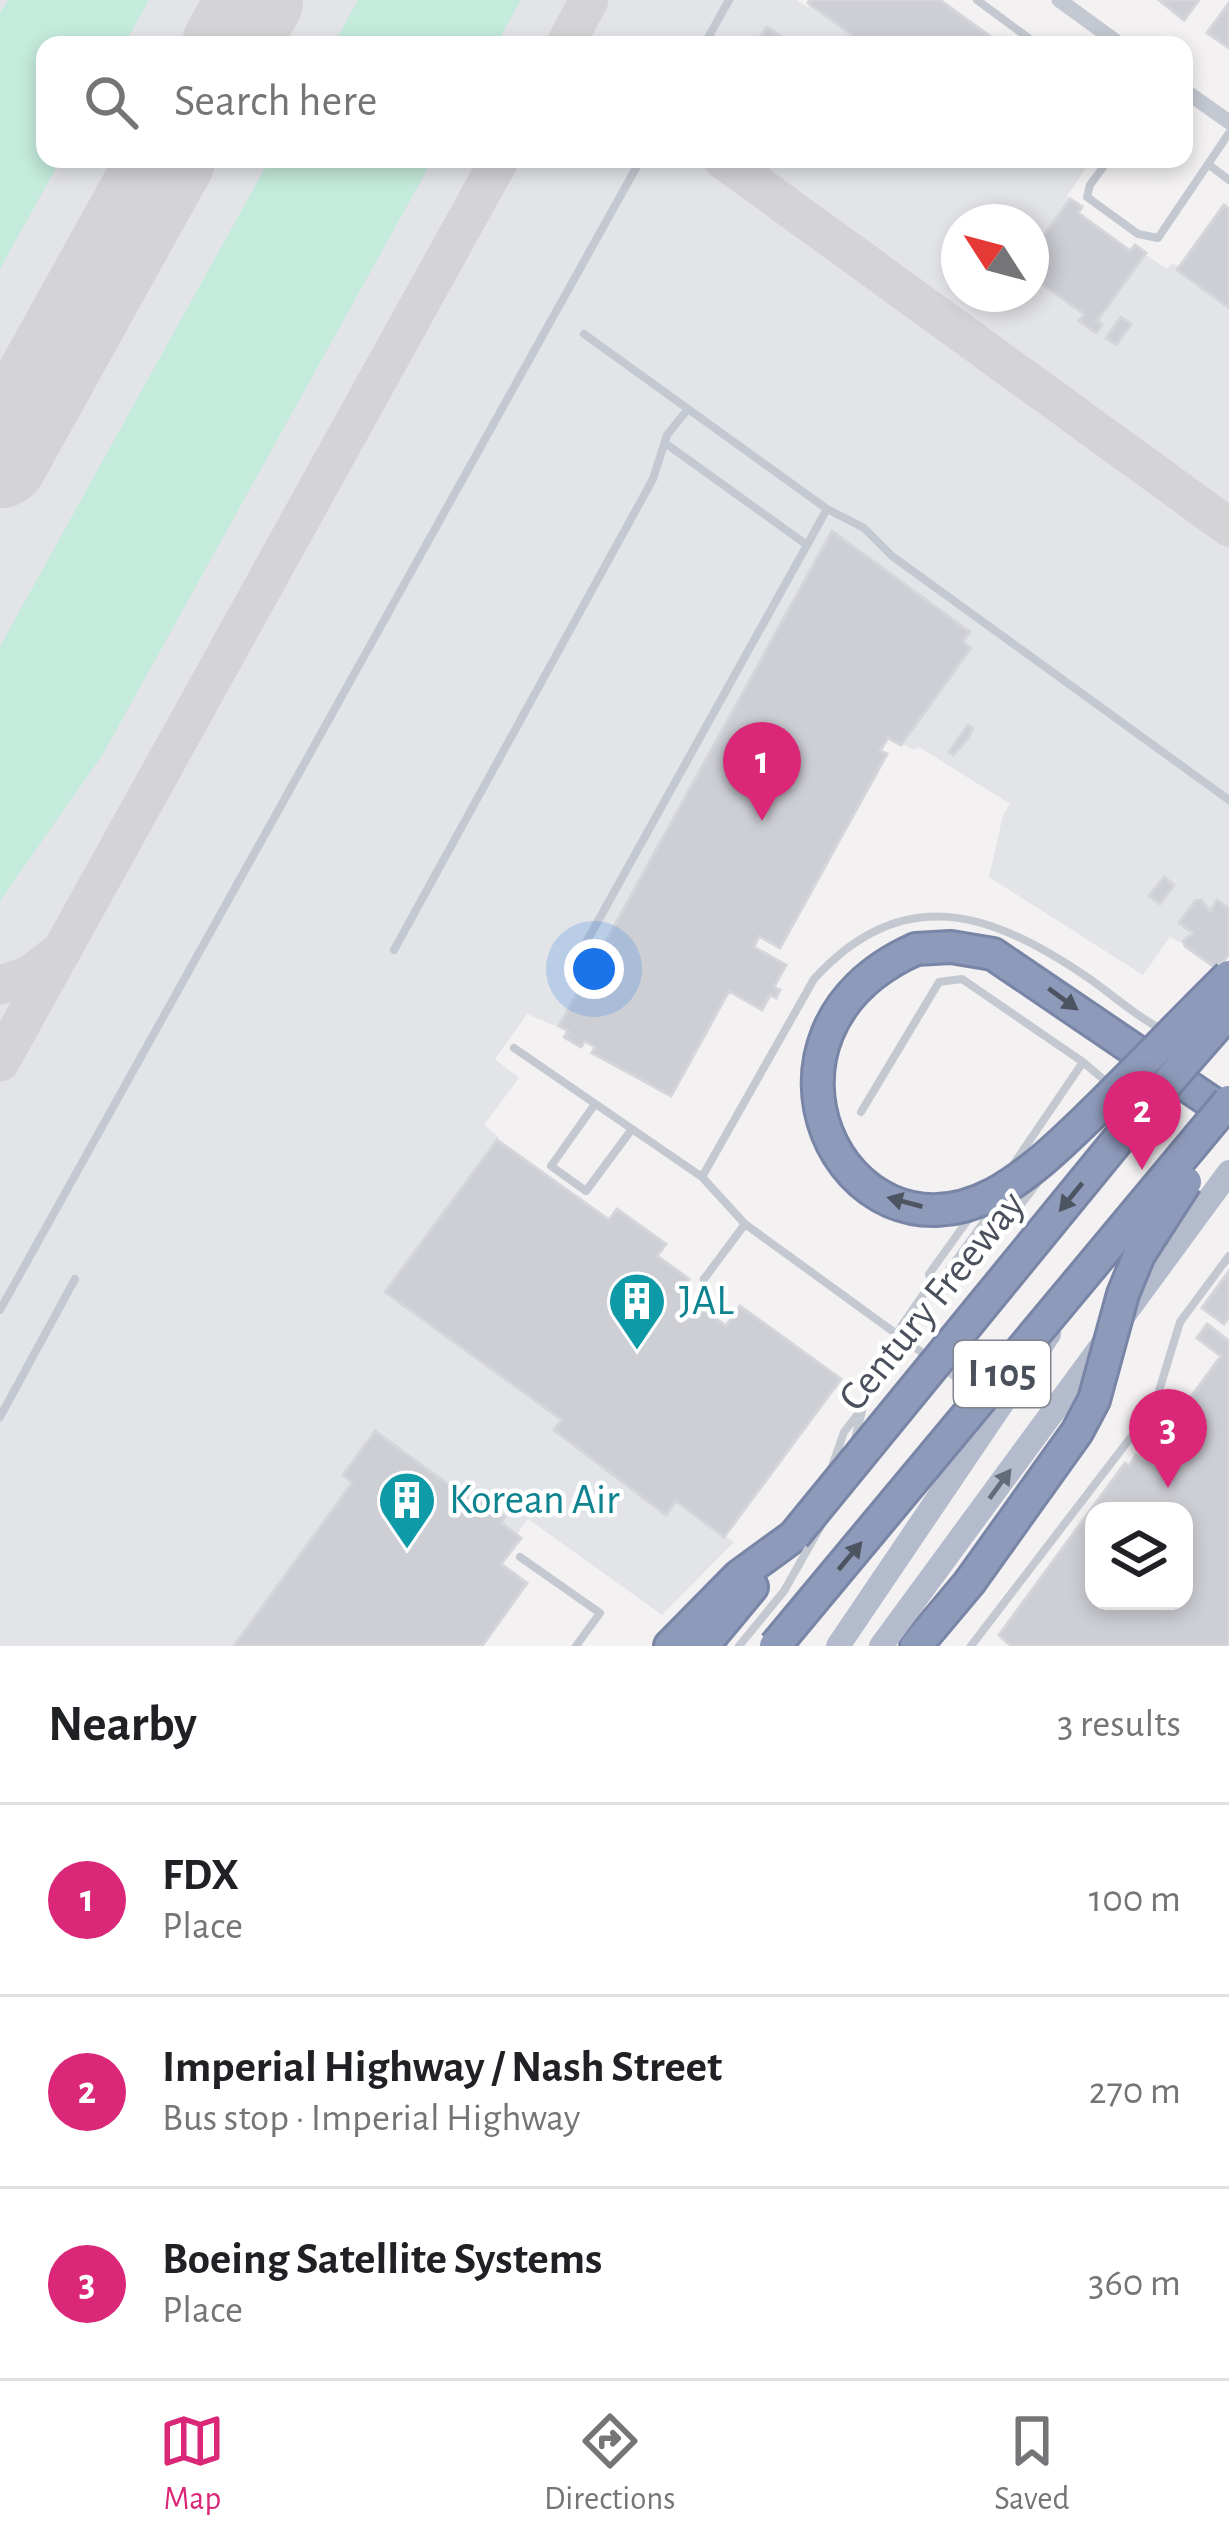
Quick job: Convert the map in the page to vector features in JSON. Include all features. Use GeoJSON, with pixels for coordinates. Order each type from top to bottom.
{"type":"FeatureCollection","features":[{"type":"Feature","properties":{"kind":"highway"},"geometry":{"type":"LineString","coordinates":[[916,1646],[1078,1432],[1094,1400],[1123,1294],[1139,1255],[1225,1103],[993,954],[951,947],[916,950],[885,963],[836,1014],[821,1052],[816,1084],[820,1119],[833,1151],[853,1176],[875,1192],[904,1204],[932,1208],[992,1195],[1021,1176],[1064,1141],[1229,976]]}},
{"type":"Feature","properties":{"kind":"highway","name":"Century Freeway"},"geometry":{"type":"LineString","coordinates":[[703,1646],[800,1546],[1126,1130],[1229,1012]]}},
{"type":"Feature","properties":{"kind":"highway","name":"I 105"},"geometry":{"type":"LineString","coordinates":[[775,1646],[1225,1103]]}},
{"type":"Feature","properties":{"kind":"highway"},"geometry":{"type":"LineString","coordinates":[[670,1646],[740,1576],[800,1546]]}},
{"type":"Feature","properties":{"kind":"main road"},"geometry":{"type":"LineString","coordinates":[[838,1646],[1063,1314],[1225,1103]]}},
{"type":"Feature","properties":{"kind":"main road"},"geometry":{"type":"LineString","coordinates":[[881,1646],[1229,1172]]}},
{"type":"Feature","properties":{"kind":"street"},"geometry":{"type":"LineString","coordinates":[[1059,0],[1109,36]]}},
{"type":"Feature","properties":{"kind":"street"},"geometry":{"type":"LineString","coordinates":[[1193,96],[1229,122]]}},
{"type":"Feature","properties":{"kind":"lane"},"geometry":{"type":"LineString","coordinates":[[709,36],[729,0]]}},
{"type":"Feature","properties":{"kind":"lane"},"geometry":{"type":"LineString","coordinates":[[976,0],[1026,36]]}},
{"type":"Feature","properties":{"kind":"lane"},"geometry":{"type":"LineString","coordinates":[[1102,168],[1087,197],[1149,239],[1158,238],[1229,133]]}},
{"type":"Feature","properties":{"kind":"lane"},"geometry":{"type":"LineString","coordinates":[[1208,164],[1229,180]]}},
{"type":"Feature","properties":{"kind":"lane"},"geometry":{"type":"LineString","coordinates":[[0,1310],[636,168]]}},
{"type":"Feature","properties":{"kind":"lane"},"geometry":{"type":"LineString","coordinates":[[584,334],[827,509],[864,528],[892,556],[1229,800]]}},
{"type":"Feature","properties":{"kind":"lane"},"geometry":{"type":"LineString","coordinates":[[394,950],[653,479],[665,443],[688,409]]}},
{"type":"Feature","properties":{"kind":"lane"},"geometry":{"type":"LineString","coordinates":[[665,443],[807,545]]}},
{"type":"Feature","properties":{"kind":"lane"},"geometry":{"type":"LineString","coordinates":[[578,957],[827,509]]}},
{"type":"Feature","properties":{"kind":"lane"},"geometry":{"type":"LineString","coordinates":[[702,1177],[814,979],[834,957],[896,923],[932,915],[1001,927],[1086,976],[1159,1029],[1179,1034],[1193,1029]]}},
{"type":"Feature","properties":{"kind":"lane"},"geometry":{"type":"LineString","coordinates":[[861,1112],[939,982],[962,979],[1106,1078],[1111,1087],[1013,1215],[1002,1216],[987,1204]]}},
{"type":"Feature","properties":{"kind":"lane"},"geometry":{"type":"LineString","coordinates":[[514,1048],[702,1177],[745,1224],[1000,1409]]}},
{"type":"Feature","properties":{"kind":"lane"},"geometry":{"type":"LineString","coordinates":[[739,1646],[784,1591],[800,1546],[857,1435],[863,1407],[896,1334],[931,1283],[940,1281],[988,1216],[987,1204],[1083,1062]]}},
{"type":"Feature","properties":{"kind":"lane"},"geometry":{"type":"LineString","coordinates":[[595,1104],[551,1166],[586,1191],[632,1129]]}},
{"type":"Feature","properties":{"kind":"lane"},"geometry":{"type":"LineString","coordinates":[[704,1279],[745,1224]]}},
{"type":"Feature","properties":{"kind":"lane"},"geometry":{"type":"LineString","coordinates":[[971,1646],[1154,1407],[1180,1322],[1229,1256]]}},
{"type":"Feature","properties":{"kind":"lane"},"geometry":{"type":"LineString","coordinates":[[0,1417],[75,1279]]}},
{"type":"Feature","properties":{"kind":"lane"},"geometry":{"type":"LineString","coordinates":[[520,1557],[600,1612],[576,1646]]}},
{"type":"Feature","properties":{"kind":"shaded area"},"geometry":{"type":"Polygon","coordinates":[[[0,0],[797,0],[808,8],[814,0],[917,36],[36,36],[36,168],[1086,168],[1067,196],[1072,201],[1067,209],[1137,258],[1142,252],[1167,269],[1172,263],[1181,268],[1229,214],[1229,910],[1187,946],[1170,937],[1143,975],[989,877],[1003,815],[1010,804],[919,747],[914,750],[879,733],[570,1032],[527,1014],[495,1059],[519,1078],[484,1125],[499,1137],[496,1141],[724,1535],[734,1542],[662,1615],[528,1519],[513,1539],[338,1646],[0,1646],[0,0]]]}},
{"type":"Feature","properties":{"kind":"green space"},"geometry":{"type":"Polygon","coordinates":[[[8,0],[149,0],[129,36],[36,36],[36,168],[56,168],[0,269],[0,13],[8,0]]]}},
{"type":"Feature","properties":{"kind":"green space"},"geometry":{"type":"Polygon","coordinates":[[[358,0],[521,0],[501,36],[338,36],[358,0]]]}},
{"type":"Feature","properties":{"kind":"green space"},"geometry":{"type":"Polygon","coordinates":[[[265,168],[428,168],[103,754],[0,901],[0,646],[265,168]]]}},
{"type":"Feature","properties":{"kind":"building"},"geometry":{"type":"Polygon","coordinates":[[[940,0],[990,36],[854,36],[808,3],[940,0]]]}},
{"type":"Feature","properties":{"kind":"building"},"geometry":{"type":"Polygon","coordinates":[[[1159,0],[1199,0],[1184,20],[1159,0]]]}},
{"type":"Feature","properties":{"kind":"building"},"geometry":{"type":"Polygon","coordinates":[[[1229,3],[1229,48],[1207,33],[1229,3]]]}},
{"type":"Feature","properties":{"kind":"building"},"geometry":{"type":"Polygon","coordinates":[[[1070,199],[1082,207],[1078,213],[1130,251],[1135,245],[1146,253],[1097,321],[1102,325],[1096,333],[1079,321],[1084,314],[1049,289],[1049,228],[1070,199]]]}},
{"type":"Feature","properties":{"kind":"building"},"geometry":{"type":"Polygon","coordinates":[[[1224,205],[1229,209],[1229,308],[1177,270],[1224,205]]]}},
{"type":"Feature","properties":{"kind":"building"},"geometry":{"type":"Polygon","coordinates":[[[1121,317],[1131,324],[1116,345],[1106,338],[1121,317]]]}},
{"type":"Feature","properties":{"kind":"building"},"geometry":{"type":"Polygon","coordinates":[[[832,531],[970,632],[963,642],[971,648],[901,745],[888,738],[880,751],[887,754],[780,948],[759,936],[754,947],[786,965],[774,987],[780,990],[776,998],[770,995],[762,1010],[729,991],[671,1096],[592,1053],[595,1047],[585,1041],[581,1047],[564,1037],[568,1031],[559,1026],[832,531]]]}},
{"type":"Feature","properties":{"kind":"building"},"geometry":{"type":"Polygon","coordinates":[[[968,725],[973,728],[967,740],[953,755],[949,752],[968,725]]]}},
{"type":"Feature","properties":{"kind":"building"},"geometry":{"type":"Polygon","coordinates":[[[1164,877],[1174,885],[1160,904],[1149,896],[1164,877]]]}},
{"type":"Feature","properties":{"kind":"building"},"geometry":{"type":"Polygon","coordinates":[[[1201,900],[1210,911],[1217,900],[1229,908],[1229,954],[1217,969],[1183,941],[1193,933],[1179,923],[1195,901],[1201,900]]]}},
{"type":"Feature","properties":{"kind":"building","name":"JAL"},"geometry":{"type":"Polygon","coordinates":[[[497,1140],[609,1220],[617,1209],[666,1244],[657,1256],[689,1279],[679,1292],[726,1326],[740,1306],[841,1379],[724,1537],[676,1501],[666,1515],[554,1430],[562,1420],[385,1292],[497,1140]]]}},
{"type":"Feature","properties":{"kind":"building"},"geometry":{"type":"Polygon","coordinates":[[[1229,1271],[1229,1317],[1224,1324],[1202,1308],[1229,1271]]]}},
{"type":"Feature","properties":{"kind":"building"},"geometry":{"type":"Polygon","coordinates":[[[1207,1324],[1229,1341],[1229,1646],[1011,1646],[999,1635],[1085,1518],[1085,1610],[1193,1610],[1193,1502],[1096,1502],[1125,1463],[1129,1466],[1136,1455],[1144,1461],[1221,1356],[1197,1338],[1207,1324]]]}},
{"type":"Feature","properties":{"kind":"building","name":"Korean Air"},"geometry":{"type":"Polygon","coordinates":[[[375,1431],[468,1499],[472,1494],[505,1517],[501,1523],[521,1538],[501,1564],[527,1583],[482,1646],[234,1646],[352,1483],[343,1475],[375,1431]]]}},
{"type":"Feature","properties":{"kind":"taxiway"},"geometry":{"type":"LineString","coordinates":[[570,36],[589,0]]}},
{"type":"Feature","properties":{"kind":"taxiway"},"geometry":{"type":"LineString","coordinates":[[0,1062],[495,168]]}},
{"type":"Feature","properties":{"kind":"taxiway"},"geometry":{"type":"LineString","coordinates":[[734,168],[1229,527]]}},
{"type":"Feature","properties":{"kind":"taxiway"},"geometry":{"type":"LineString","coordinates":[[0,985],[30,975],[57,954]]}},
{"type":"Feature","properties":{"kind":"runway"},"geometry":{"type":"LineString","coordinates":[[235,36],[255,0]]}},
{"type":"Feature","properties":{"kind":"runway"},"geometry":{"type":"LineString","coordinates":[[0,460],[162,168]]}},
{"type":"Feature","properties":{"kind":"place","name":"FDX"},"geometry":{"type":"Point","coordinates":[762,821]}},
{"type":"Feature","properties":{"kind":"place","name":"Imperial Highway / Nash Street"},"geometry":{"type":"Point","coordinates":[1142,1170]}},
{"type":"Feature","properties":{"kind":"place","name":"JAL"},"geometry":{"type":"Point","coordinates":[637,1352]}},
{"type":"Feature","properties":{"kind":"place","name":"Boeing Satellite Systems"},"geometry":{"type":"Point","coordinates":[1168,1488]}},
{"type":"Feature","properties":{"kind":"place","name":"Korean Air"},"geometry":{"type":"Point","coordinates":[407,1551]}}]}
